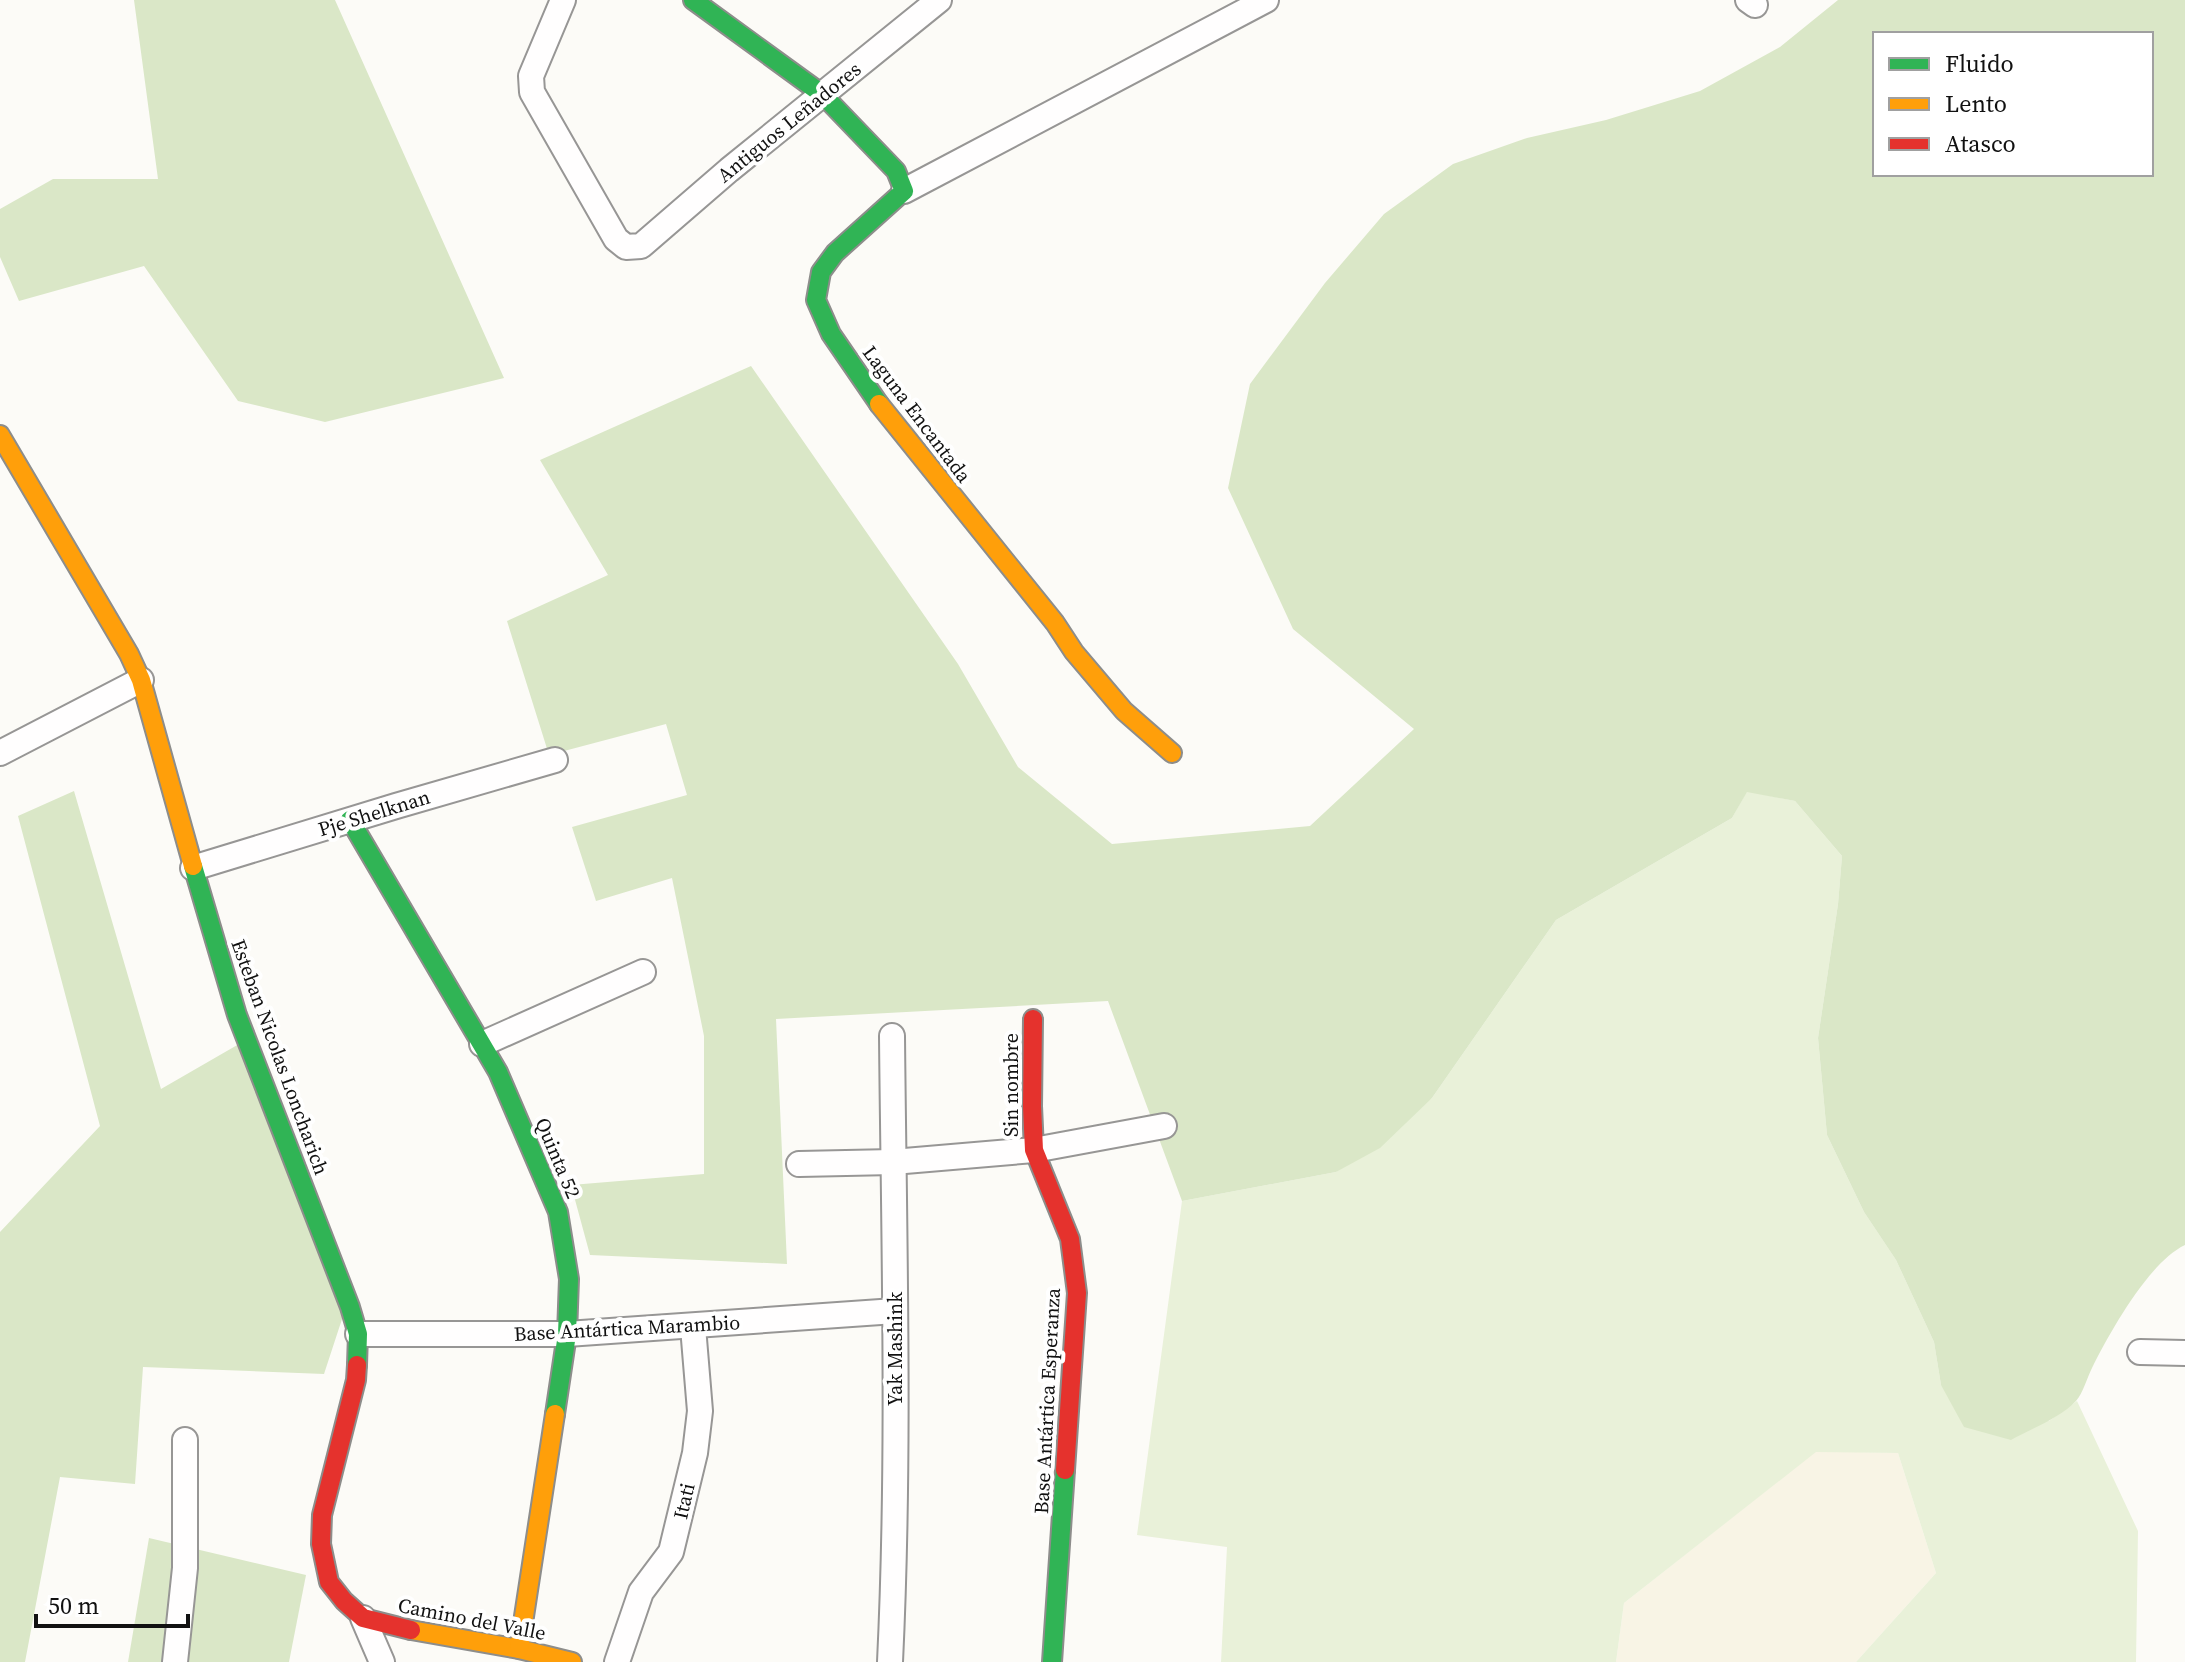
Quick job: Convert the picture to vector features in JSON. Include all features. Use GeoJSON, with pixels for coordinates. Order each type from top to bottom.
{"type":"FeatureCollection","features":[{"type":"Feature","properties":{"kind":"street","name":"Antiguos Leñadores"},"geometry":{"type":"LineString","coordinates":[[563,0],[531,76],[532,92],[616,239],[626,247],[641,246],[729,170],[939,0]]}},
{"type":"Feature","properties":{"kind":"street"},"geometry":{"type":"LineString","coordinates":[[693,0],[822,94],[896,171],[904,191],[1266,0]]}},
{"type":"Feature","properties":{"kind":"street","name":"Laguna Encantada"},"geometry":{"type":"LineString","coordinates":[[904,191],[835,253],[821,272],[816,300],[831,334],[888,417],[1055,623],[1074,652],[1124,711],[1172,753]]}},
{"type":"Feature","properties":{"kind":"street","name":"Esteban Nicolas Loncharich"},"geometry":{"type":"LineString","coordinates":[[0,435],[129,654],[141,680],[237,1015],[346,1292],[358,1334],[356,1380],[322,1515],[321,1544],[329,1582],[363,1618]]}},
{"type":"Feature","properties":{"kind":"street"},"geometry":{"type":"LineString","coordinates":[[0,753],[141,680]]}},
{"type":"Feature","properties":{"kind":"street","name":"Pje Shelknan"},"geometry":{"type":"LineString","coordinates":[[193,868],[555,760]]}},
{"type":"Feature","properties":{"kind":"street","name":"Quinta 52"},"geometry":{"type":"LineString","coordinates":[[350,820],[498,1072],[558,1212],[569,1279],[567,1334],[519,1649]]}},
{"type":"Feature","properties":{"kind":"street"},"geometry":{"type":"LineString","coordinates":[[482,1044],[643,972]]}},
{"type":"Feature","properties":{"kind":"street","name":"Sin nombre"},"geometry":{"type":"LineString","coordinates":[[1033,1019],[1034,1150]]}},
{"type":"Feature","properties":{"kind":"street","name":"Yak Mashink"},"geometry":{"type":"LineString","coordinates":[[890,1662],[895,1311],[892,1036]]}},
{"type":"Feature","properties":{"kind":"street"},"geometry":{"type":"LineString","coordinates":[[799,1164],[893,1162],[1034,1150],[1164,1126]]}},
{"type":"Feature","properties":{"kind":"street","name":"Base Antártica Esperanza"},"geometry":{"type":"LineString","coordinates":[[1034,1150],[1070,1239],[1077,1293],[1052,1662]]}},
{"type":"Feature","properties":{"kind":"street","name":"Base Antártica Marambio"},"geometry":{"type":"LineString","coordinates":[[358,1334],[567,1334],[895,1311]]}},
{"type":"Feature","properties":{"kind":"street","name":"Itati"},"geometry":{"type":"LineString","coordinates":[[617,1662],[641,1592],[671,1552],[695,1453],[700,1411],[693,1327]]}},
{"type":"Feature","properties":{"kind":"street"},"geometry":{"type":"LineString","coordinates":[[2140,1352],[2185,1353]]}},
{"type":"Feature","properties":{"kind":"street"},"geometry":{"type":"LineString","coordinates":[[175,1662],[185,1568],[185,1440]]}},
{"type":"Feature","properties":{"kind":"street"},"geometry":{"type":"LineString","coordinates":[[363,1618],[382,1662]]}},
{"type":"Feature","properties":{"kind":"street","name":"Camino del Valle"},"geometry":{"type":"LineString","coordinates":[[363,1618],[572,1662]]}},
{"type":"Feature","properties":{"kind":"shaded area"},"geometry":{"type":"Polygon","coordinates":[[[1816,1451],[1898,1453],[1936,1573],[1856,1662],[1616,1662],[1624,1603],[1816,1451]]]}},
{"type":"Feature","properties":{"kind":"green space"},"geometry":{"type":"Polygon","coordinates":[[[134,0],[335,0],[504,378],[325,422],[238,401],[144,266],[19,301],[0,257],[0,209],[53,179],[158,179],[134,0]]]}},
{"type":"Feature","properties":{"kind":"green space"},"geometry":{"type":"Polygon","coordinates":[[[1838,0],[2185,0],[2185,1245],[2158,1266],[2132,1299],[2076,1401],[2054,1418],[2011,1440],[1964,1427],[1941,1385],[1934,1342],[1896,1260],[1864,1212],[1827,1135],[1818,1038],[1842,856],[1795,801],[1747,792],[1732,818],[1556,920],[1432,1098],[1380,1148],[1336,1172],[1182,1201],[1108,1001],[776,1019],[787,1264],[590,1255],[571,1185],[704,1174],[704,1036],[672,878],[596,901],[572,827],[687,795],[666,724],[549,755],[507,621],[608,575],[540,460],[751,366],[958,664],[1018,767],[1112,844],[1310,826],[1414,729],[1293,629],[1228,488],[1250,384],[1325,283],[1384,214],[1453,164],[1527,138],[1606,120],[1700,91],[1780,47],[1838,0]]]}},
{"type":"Feature","properties":{"kind":"green space"},"geometry":{"type":"Polygon","coordinates":[[[74,791],[161,1089],[239,1044],[343,1316],[324,1374],[143,1367],[135,1484],[60,1477],[25,1662],[0,1662],[0,1232],[100,1126],[18,816],[74,791]]]}},
{"type":"Feature","properties":{"kind":"green space"},"geometry":{"type":"Polygon","coordinates":[[[1747,791],[1795,801],[1842,856],[1818,1038],[1827,1135],[1864,1212],[1896,1260],[1934,1342],[1941,1385],[2049,1421],[2077,1401],[2138,1531],[2136,1662],[1856,1662],[1936,1573],[1898,1453],[1816,1452],[1624,1603],[1616,1662],[1221,1662],[1227,1547],[1137,1535],[1182,1201],[1336,1172],[1432,1098],[1556,920],[1732,818],[1747,791]]]}},
{"type":"Feature","properties":{"kind":"green space"},"geometry":{"type":"Polygon","coordinates":[[[149,1538],[306,1575],[289,1662],[128,1662],[149,1538]]]}},
{"type":"Feature","properties":{"kind":"traffic: fast"},"geometry":{"type":"LineString","coordinates":[[693,0],[822,94],[896,171],[904,191],[835,253],[821,272],[816,300],[831,334],[879,404]]}},
{"type":"Feature","properties":{"kind":"traffic: fast"},"geometry":{"type":"LineString","coordinates":[[350,820],[498,1072],[558,1212],[569,1279],[567,1334],[555,1414]]}},
{"type":"Feature","properties":{"kind":"traffic: fast"},"geometry":{"type":"LineString","coordinates":[[193,866],[237,1015],[350,1307],[358,1334],[357,1365]]}},
{"type":"Feature","properties":{"kind":"traffic: fast"},"geometry":{"type":"LineString","coordinates":[[1052,1662],[1065,1470]]}},
{"type":"Feature","properties":{"kind":"traffic: slow"},"geometry":{"type":"LineString","coordinates":[[879,404],[1055,623],[1074,652],[1124,711],[1172,753]]}},
{"type":"Feature","properties":{"kind":"traffic: slow"},"geometry":{"type":"LineString","coordinates":[[0,435],[129,654],[141,680],[193,866]]}},
{"type":"Feature","properties":{"kind":"traffic: slow"},"geometry":{"type":"LineString","coordinates":[[519,1649],[555,1414]]}},
{"type":"Feature","properties":{"kind":"traffic: slow"},"geometry":{"type":"LineString","coordinates":[[411,1630],[519,1649],[572,1662]]}},
{"type":"Feature","properties":{"kind":"traffic: jam"},"geometry":{"type":"LineString","coordinates":[[1033,1019],[1034,1150],[1070,1239],[1077,1293],[1065,1470]]}},
{"type":"Feature","properties":{"kind":"traffic: jam"},"geometry":{"type":"LineString","coordinates":[[357,1365],[356,1380],[322,1515],[321,1544],[329,1582],[344,1601],[363,1618],[411,1630]]}}]}
